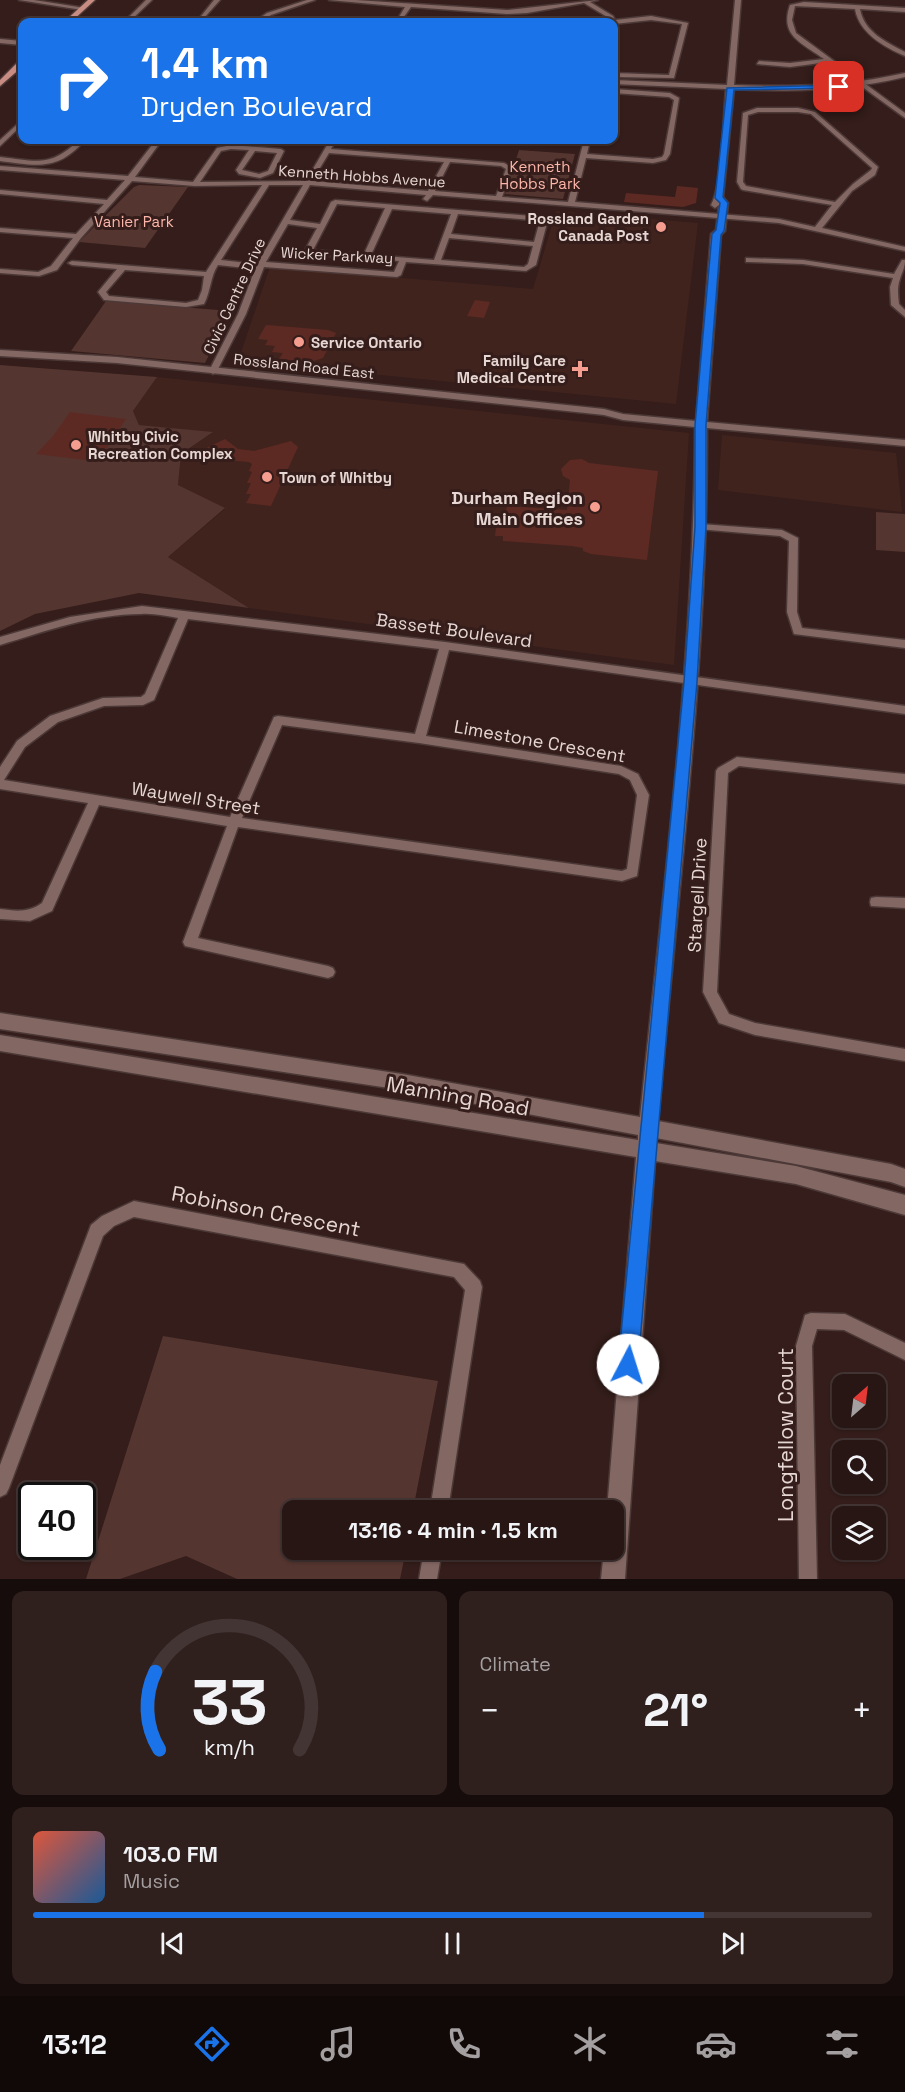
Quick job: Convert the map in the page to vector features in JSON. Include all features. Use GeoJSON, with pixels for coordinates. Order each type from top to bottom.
{"type":"FeatureCollection","features":[{"type":"Feature","properties":{"kind":"main road"},"geometry":{"type":"LineString","coordinates":[[71,18],[92,0]]}},
{"type":"Feature","properties":{"kind":"main road"},"geometry":{"type":"LineString","coordinates":[[0,84],[18,67]]}},
{"type":"Feature","properties":{"kind":"street"},"geometry":{"type":"LineString","coordinates":[[22,0],[82,8]]}},
{"type":"Feature","properties":{"kind":"street"},"geometry":{"type":"LineString","coordinates":[[130,18],[149,0]]}},
{"type":"Feature","properties":{"kind":"street"},"geometry":{"type":"LineString","coordinates":[[201,18],[217,0]]}},
{"type":"Feature","properties":{"kind":"street"},"geometry":{"type":"LineString","coordinates":[[263,18],[312,0]]}},
{"type":"Feature","properties":{"kind":"street"},"geometry":{"type":"LineString","coordinates":[[332,0],[408,7],[529,13],[594,0]]}},
{"type":"Feature","properties":{"kind":"street"},"geometry":{"type":"LineString","coordinates":[[613,1579],[646,1151],[690,682],[701,527],[701,421],[717,234],[720,231],[718,216],[724,203],[719,198],[738,0]]}},
{"type":"Feature","properties":{"kind":"street"},"geometry":{"type":"LineString","coordinates":[[586,2],[611,18]]}},
{"type":"Feature","properties":{"kind":"street"},"geometry":{"type":"LineString","coordinates":[[905,10],[793,5],[788,18],[789,29],[827,60],[905,116]]}},
{"type":"Feature","properties":{"kind":"street"},"geometry":{"type":"LineString","coordinates":[[401,18],[408,7]]}},
{"type":"Feature","properties":{"kind":"street"},"geometry":{"type":"LineString","coordinates":[[857,7],[857,14],[867,31],[905,54]]}},
{"type":"Feature","properties":{"kind":"street"},"geometry":{"type":"LineString","coordinates":[[618,21],[651,18],[685,22],[672,77],[618,75]]}},
{"type":"Feature","properties":{"kind":"street"},"geometry":{"type":"LineString","coordinates":[[0,40],[18,42]]}},
{"type":"Feature","properties":{"kind":"street"},"geometry":{"type":"LineString","coordinates":[[759,63],[790,65],[827,60]]}},
{"type":"Feature","properties":{"kind":"street"},"geometry":{"type":"LineString","coordinates":[[618,82],[730,88],[786,88],[862,85],[905,75]]}},
{"type":"Feature","properties":{"kind":"street"},"geometry":{"type":"LineString","coordinates":[[584,156],[653,161],[664,159],[667,154],[676,99],[670,95],[618,91]]}},
{"type":"Feature","properties":{"kind":"street"},"geometry":{"type":"LineString","coordinates":[[893,107],[905,104]]}},
{"type":"Feature","properties":{"kind":"street"},"geometry":{"type":"LineString","coordinates":[[818,228],[836,204],[855,185],[872,175],[875,167],[813,113],[798,110],[758,110],[745,114],[740,182],[743,188],[836,204]]}},
{"type":"Feature","properties":{"kind":"street"},"geometry":{"type":"LineString","coordinates":[[0,144],[18,126]]}},
{"type":"Feature","properties":{"kind":"street"},"geometry":{"type":"LineString","coordinates":[[0,159],[49,164],[64,158],[78,144]]}},
{"type":"Feature","properties":{"kind":"street"},"geometry":{"type":"LineString","coordinates":[[0,271],[34,274],[50,271],[78,236],[130,179],[156,144]]}},
{"type":"Feature","properties":{"kind":"street","name":"Civic Centre Drive"},"geometry":{"type":"LineString","coordinates":[[213,371],[243,314],[260,265],[330,144]]}},
{"type":"Feature","properties":{"kind":"street"},"geometry":{"type":"LineString","coordinates":[[571,205],[586,144]]}},
{"type":"Feature","properties":{"kind":"street"},"geometry":{"type":"LineString","coordinates":[[195,184],[219,149],[231,147],[281,151],[271,172],[260,176],[241,173],[239,170],[253,149]]}},
{"type":"Feature","properties":{"kind":"street"},"geometry":{"type":"LineString","coordinates":[[326,151],[502,164],[510,168],[498,199]]}},
{"type":"Feature","properties":{"kind":"street"},"geometry":{"type":"LineString","coordinates":[[421,208],[448,160]]}},
{"type":"Feature","properties":{"kind":"street","name":"Kenneth Hobbs Avenue"},"geometry":{"type":"LineString","coordinates":[[0,168],[195,184],[306,183],[718,216]]}},
{"type":"Feature","properties":{"kind":"street"},"geometry":{"type":"LineString","coordinates":[[122,268],[102,292],[106,298],[186,305],[201,302],[206,290],[207,274],[266,184]]}},
{"type":"Feature","properties":{"kind":"street"},"geometry":{"type":"LineString","coordinates":[[0,192],[110,202]]}},
{"type":"Feature","properties":{"kind":"street","name":"Wicker Parkway"},"geometry":{"type":"LineString","coordinates":[[336,199],[390,206],[538,218],[543,223],[532,265],[526,269],[368,256],[305,256],[336,199]]}},
{"type":"Feature","properties":{"kind":"street"},"geometry":{"type":"LineString","coordinates":[[368,256],[390,206]]}},
{"type":"Feature","properties":{"kind":"street"},"geometry":{"type":"LineString","coordinates":[[437,262],[455,211]]}},
{"type":"Feature","properties":{"kind":"street"},"geometry":{"type":"LineString","coordinates":[[718,216],[779,221],[905,249]]}},
{"type":"Feature","properties":{"kind":"street","name":"Wicker Parkway"},"geometry":{"type":"LineString","coordinates":[[285,222],[321,226]]}},
{"type":"Feature","properties":{"kind":"street"},"geometry":{"type":"LineString","coordinates":[[0,230],[78,236]]}},
{"type":"Feature","properties":{"kind":"street"},"geometry":{"type":"LineString","coordinates":[[447,236],[537,244]]}},
{"type":"Feature","properties":{"kind":"street","name":"Wicker Parkway"},"geometry":{"type":"LineString","coordinates":[[260,265],[397,275],[403,260]]}},
{"type":"Feature","properties":{"kind":"street"},"geometry":{"type":"LineString","coordinates":[[750,260],[803,262],[895,276]]}},
{"type":"Feature","properties":{"kind":"street"},"geometry":{"type":"LineString","coordinates":[[216,262],[260,265]]}},
{"type":"Feature","properties":{"kind":"street"},"geometry":{"type":"LineString","coordinates":[[905,262],[895,276],[895,305],[905,315]]}},
{"type":"Feature","properties":{"kind":"street"},"geometry":{"type":"LineString","coordinates":[[72,263],[207,274]]}},
{"type":"Feature","properties":{"kind":"street","name":"Rossland Road East"},"geometry":{"type":"LineString","coordinates":[[0,353],[117,360],[604,412],[623,417],[701,421],[905,443]]}},
{"type":"Feature","properties":{"kind":"street"},"geometry":{"type":"LineString","coordinates":[[701,527],[783,533],[794,540],[792,612],[798,631],[905,644]]}},
{"type":"Feature","properties":{"kind":"street","name":"Bassett Boulevard"},"geometry":{"type":"LineString","coordinates":[[0,642],[53,623],[100,613],[142,610],[445,646],[690,682],[905,710]]}},
{"type":"Feature","properties":{"kind":"street"},"geometry":{"type":"LineString","coordinates":[[0,777],[21,744],[54,718],[102,702],[143,701],[150,697],[185,614]]}},
{"type":"Feature","properties":{"kind":"street"},"geometry":{"type":"LineString","coordinates":[[419,738],[445,646]]}},
{"type":"Feature","properties":{"kind":"street","name":"Limestone Crescent"},"geometry":{"type":"LineString","coordinates":[[234,822],[278,720],[419,738],[621,770],[634,777],[642,795],[633,872],[622,876],[387,844]]}},
{"type":"Feature","properties":{"kind":"street","name":"Stargell Drive"},"geometry":{"type":"LineString","coordinates":[[905,779],[737,761],[722,771],[710,992],[724,1019],[755,1029],[905,1055]]}},
{"type":"Feature","properties":{"kind":"street","name":"Waywell Street"},"geometry":{"type":"LineString","coordinates":[[0,784],[95,801],[387,844]]}},
{"type":"Feature","properties":{"kind":"street"},"geometry":{"type":"LineString","coordinates":[[0,914],[22,918],[37,915],[47,907],[95,801]]}},
{"type":"Feature","properties":{"kind":"street"},"geometry":{"type":"LineString","coordinates":[[234,822],[190,942],[328,972]]}},
{"type":"Feature","properties":{"kind":"street"},"geometry":{"type":"LineString","coordinates":[[876,902],[905,903]]}},
{"type":"Feature","properties":{"kind":"street","name":"Manning Road"},"geometry":{"type":"LineString","coordinates":[[0,1021],[402,1082],[891,1173],[905,1178]]}},
{"type":"Feature","properties":{"kind":"street","name":"Manning Road"},"geometry":{"type":"LineString","coordinates":[[0,1043],[796,1175],[905,1205]]}},
{"type":"Feature","properties":{"kind":"street","name":"Robinson Crescent"},"geometry":{"type":"LineString","coordinates":[[0,1488],[97,1231],[108,1221],[134,1209],[458,1270],[474,1287],[441,1500]]}},
{"type":"Feature","properties":{"kind":"street","name":"Longfellow Court"},"geometry":{"type":"LineString","coordinates":[[808,1579],[804,1346],[811,1321],[845,1322],[905,1353]]}},
{"type":"Feature","properties":{"kind":"street"},"geometry":{"type":"LineString","coordinates":[[428,1579],[431,1560]]}},
{"type":"Feature","properties":{"kind":"shaded area"},"geometry":{"type":"Polygon","coordinates":[[[556,211],[698,223],[676,404],[238,361],[270,267],[533,289],[556,211]]]}},
{"type":"Feature","properties":{"kind":"shaded area"},"geometry":{"type":"Polygon","coordinates":[[[157,377],[689,433],[674,665],[249,608],[168,557],[225,509],[178,485],[181,454],[212,433],[139,425],[133,411],[157,377]]]}},
{"type":"Feature","properties":{"kind":"shaded area"},"geometry":{"type":"Polygon","coordinates":[[[722,435],[896,453],[902,512],[718,490],[722,435]]]}},
{"type":"Feature","properties":{"kind":"green space","name":"Kenneth Hobbs Park"},"geometry":{"type":"Polygon","coordinates":[[[519,150],[575,154],[563,199],[505,194],[519,150]]]}},
{"type":"Feature","properties":{"kind":"green space","name":"Vanier Park"},"geometry":{"type":"Polygon","coordinates":[[[139,185],[188,187],[145,248],[79,242],[134,187],[139,185]]]}},
{"type":"Feature","properties":{"kind":"green space"},"geometry":{"type":"Polygon","coordinates":[[[106,301],[231,311],[205,363],[71,351],[106,301]]]}},
{"type":"Feature","properties":{"kind":"green space"},"geometry":{"type":"Polygon","coordinates":[[[0,365],[157,377],[133,411],[139,425],[213,432],[181,454],[178,485],[225,508],[168,557],[249,608],[139,593],[35,614],[0,631],[0,365]]]}},
{"type":"Feature","properties":{"kind":"green space"},"geometry":{"type":"Polygon","coordinates":[[[876,512],[905,514],[905,552],[876,550],[876,512]]]}},
{"type":"Feature","properties":{"kind":"green space"},"geometry":{"type":"Polygon","coordinates":[[[163,1336],[438,1381],[415,1500],[282,1500],[282,1560],[404,1560],[400,1579],[237,1579],[186,1556],[120,1579],[86,1579],[92,1560],[96,1560],[96,1547],[163,1336]]]}},
{"type":"Feature","properties":{"kind":"building"},"geometry":{"type":"Polygon","coordinates":[[[677,186],[698,188],[696,203],[683,207],[624,202],[626,193],[675,197],[677,186]]]}},
{"type":"Feature","properties":{"kind":"building"},"geometry":{"type":"Polygon","coordinates":[[[475,300],[490,302],[484,318],[467,316],[475,300]]]}},
{"type":"Feature","properties":{"kind":"building","name":"Service Ontario"},"geometry":{"type":"Polygon","coordinates":[[[266,325],[328,330],[336,333],[323,358],[311,362],[279,359],[283,353],[272,352],[275,346],[265,345],[268,340],[258,339],[266,325]]]}},
{"type":"Feature","properties":{"kind":"building","name":"Whitby Civic Recreation Complex"},"geometry":{"type":"Polygon","coordinates":[[[70,412],[126,419],[101,457],[89,455],[85,460],[36,454],[53,436],[70,412]]]}},
{"type":"Feature","properties":{"kind":"building","name":"Town of Whitby"},"geometry":{"type":"Polygon","coordinates":[[[225,439],[238,449],[254,451],[291,441],[298,447],[271,506],[246,503],[251,494],[246,494],[251,483],[247,483],[252,472],[249,471],[252,464],[249,462],[188,457],[225,439]]]}},
{"type":"Feature","properties":{"kind":"building"},"geometry":{"type":"Polygon","coordinates":[[[582,459],[589,463],[658,471],[647,560],[591,554],[583,551],[583,548],[572,546],[503,541],[503,536],[495,536],[497,520],[504,520],[507,506],[567,510],[570,480],[563,476],[561,469],[570,460],[582,459]]]}},
{"type":"Feature","properties":{"kind":"place","name":"Rossland Garden Canada Post"},"geometry":{"type":"Point","coordinates":[661,227]}},
{"type":"Feature","properties":{"kind":"place","name":"Service Ontario"},"geometry":{"type":"Point","coordinates":[299,342]}},
{"type":"Feature","properties":{"kind":"place","name":"Family Care Medical Centre"},"geometry":{"type":"Point","coordinates":[580,369]}},
{"type":"Feature","properties":{"kind":"place","name":"Whitby Civic Recreation Complex"},"geometry":{"type":"Point","coordinates":[76,445]}},
{"type":"Feature","properties":{"kind":"place","name":"Town of Whitby"},"geometry":{"type":"Point","coordinates":[267,477]}},
{"type":"Feature","properties":{"kind":"place","name":"Durham Region Main Offices"},"geometry":{"type":"Point","coordinates":[595,507]}},
{"type":"Feature","properties":{"kind":"route"},"geometry":{"type":"LineString","coordinates":[[628,1365],[690,682],[701,527],[702,432],[700,425],[717,234],[720,231],[724,203],[719,198],[730,88],[839,87]]}}]}
